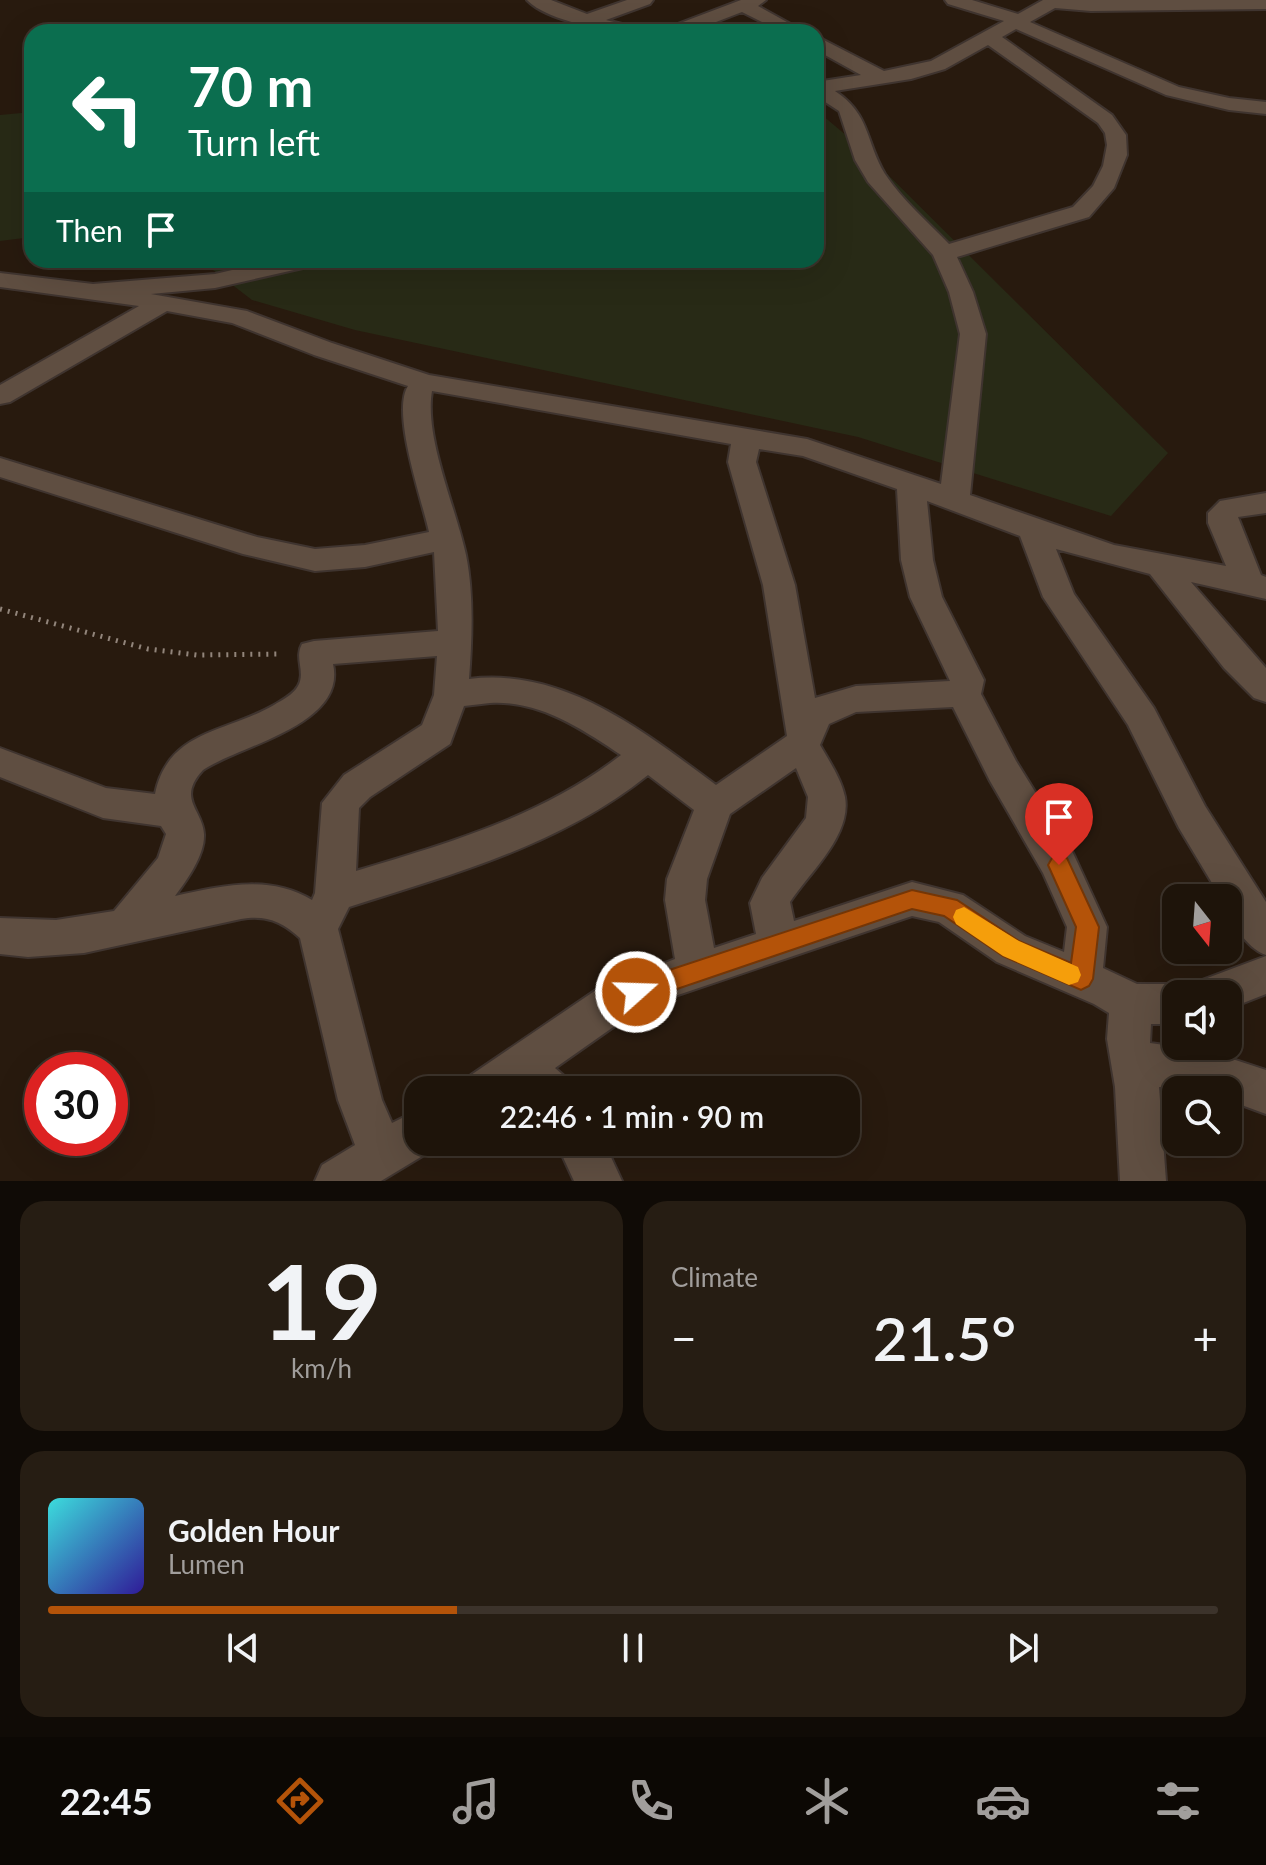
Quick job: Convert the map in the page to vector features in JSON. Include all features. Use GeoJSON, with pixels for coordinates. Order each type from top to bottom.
{"type":"FeatureCollection","features":[{"type":"Feature","properties":{"kind":"street"},"geometry":{"type":"LineString","coordinates":[[536,0],[603,24]]}},
{"type":"Feature","properties":{"kind":"street"},"geometry":{"type":"LineString","coordinates":[[588,20],[644,0]]}},
{"type":"Feature","properties":{"kind":"street"},"geometry":{"type":"LineString","coordinates":[[954,0],[1019,22],[1151,82],[1202,99],[1266,108]]}},
{"type":"Feature","properties":{"kind":"street"},"geometry":{"type":"LineString","coordinates":[[824,87],[938,65],[1054,1],[1091,6],[1266,4]]}},
{"type":"Feature","properties":{"kind":"street"},"geometry":{"type":"LineString","coordinates":[[694,24],[750,3],[783,24]]}},
{"type":"Feature","properties":{"kind":"street"},"geometry":{"type":"LineString","coordinates":[[944,253],[1081,212],[1090,206],[1110,174],[1117,154],[1116,134],[1105,119],[991,38]]}},
{"type":"Feature","properties":{"kind":"street"},"geometry":{"type":"LineString","coordinates":[[824,46],[881,78]]}},
{"type":"Feature","properties":{"kind":"street"},"geometry":{"type":"LineString","coordinates":[[1083,102],[1151,82]]}},
{"type":"Feature","properties":{"kind":"street"},"geometry":{"type":"LineString","coordinates":[[824,93],[846,107],[854,119],[866,160],[879,182],[944,253],[961,292],[973,334],[954,501]]}},
{"type":"Feature","properties":{"kind":"street"},"geometry":{"type":"LineString","coordinates":[[93,291],[215,281],[273,268]]}},
{"type":"Feature","properties":{"kind":"street"},"geometry":{"type":"LineString","coordinates":[[0,280],[93,291],[238,316],[323,349],[424,382],[807,448],[868,466],[954,501],[1112,555],[1257,585]]}},
{"type":"Feature","properties":{"kind":"street"},"geometry":{"type":"LineString","coordinates":[[3,391],[165,302]]}},
{"type":"Feature","properties":{"kind":"street"},"geometry":{"type":"LineString","coordinates":[[338,1181],[400,1144],[360,1100],[327,912],[341,803],[357,786],[437,734],[451,695],[455,642],[451,558],[417,421],[417,393],[424,382]]}},
{"type":"Feature","properties":{"kind":"street"},"geometry":{"type":"LineString","coordinates":[[750,436],[745,444],[742,462],[779,585],[803,739],[827,804],[818,834],[782,881],[770,903],[779,945]]}},
{"type":"Feature","properties":{"kind":"street"},"geometry":{"type":"LineString","coordinates":[[0,467],[254,547],[315,560],[365,556],[446,539]]}},
{"type":"Feature","properties":{"kind":"street"},"geometry":{"type":"LineString","coordinates":[[911,485],[917,560],[926,597],[967,680],[963,693]]}},
{"type":"Feature","properties":{"kind":"street"},"geometry":{"type":"LineString","coordinates":[[1257,585],[1223,523],[1223,513],[1231,508],[1266,503]]}},
{"type":"Feature","properties":{"kind":"street"},"geometry":{"type":"LineString","coordinates":[[1033,529],[1059,597],[1142,718],[1192,817],[1266,937]]}},
{"type":"Feature","properties":{"kind":"street"},"geometry":{"type":"LineString","coordinates":[[1160,566],[1236,659],[1266,689]]}},
{"type":"Feature","properties":{"kind":"street"},"geometry":{"type":"LineString","coordinates":[[128,924],[174,867],[185,834],[172,812],[174,788],[189,761],[232,737],[286,717],[307,698],[318,680],[314,653],[455,642]]}},
{"type":"Feature","properties":{"kind":"street"},"geometry":{"type":"LineString","coordinates":[[451,695],[512,690],[561,703],[647,755],[715,805]]}},
{"type":"Feature","properties":{"kind":"street"},"geometry":{"type":"LineString","coordinates":[[698,972],[685,900],[687,879],[715,805],[803,739],[815,715],[833,705],[856,699],[963,693]]}},
{"type":"Feature","properties":{"kind":"street"},"geometry":{"type":"LineString","coordinates":[[963,693],[1003,771],[1059,865],[1087,927],[1081,979]]}},
{"type":"Feature","properties":{"kind":"street"},"geometry":{"type":"LineString","coordinates":[[10,940],[89,933],[206,907],[261,900],[301,912],[327,912],[522,832],[618,782],[647,755]]}},
{"type":"Feature","properties":{"kind":"street"},"geometry":{"type":"LineString","coordinates":[[0,762],[103,803],[172,812]]}},
{"type":"Feature","properties":{"kind":"street"},"geometry":{"type":"LineString","coordinates":[[526,1076],[614,1002],[657,983],[912,899],[949,907],[1011,949],[1109,990],[1131,1004],[1162,1004]]}},
{"type":"Feature","properties":{"kind":"street"},"geometry":{"type":"LineString","coordinates":[[1242,984],[1266,975]]}},
{"type":"Feature","properties":{"kind":"street"},"geometry":{"type":"LineString","coordinates":[[1131,1004],[1128,1039],[1143,1181]]}},
{"type":"Feature","properties":{"kind":"street"},"geometry":{"type":"LineString","coordinates":[[1132,1062],[1208,1072],[1266,1092]]}},
{"type":"Feature","properties":{"kind":"street"},"geometry":{"type":"LineString","coordinates":[[586,1156],[599,1181]]}},
{"type":"Feature","properties":{"kind":"path"},"geometry":{"type":"LineString","coordinates":[[0,609],[148,649],[197,655],[314,653]]}},
{"type":"Feature","properties":{"kind":"green space"},"geometry":{"type":"Polygon","coordinates":[[[24,113],[24,238],[0,241],[0,115],[24,113]]]}},
{"type":"Feature","properties":{"kind":"green space"},"geometry":{"type":"Polygon","coordinates":[[[824,117],[859,146],[1168,453],[1111,516],[858,437],[355,330],[252,300],[210,268],[824,268],[824,117]]]}},
{"type":"Feature","properties":{"kind":"slow traffic"},"geometry":{"type":"LineString","coordinates":[[964,917],[1011,949],[1069,975]]}},
{"type":"Feature","properties":{"kind":"route"},"geometry":{"type":"LineString","coordinates":[[636,992],[912,899],[949,907],[1011,949],[1081,979],[1087,927],[1059,865]]}}]}
